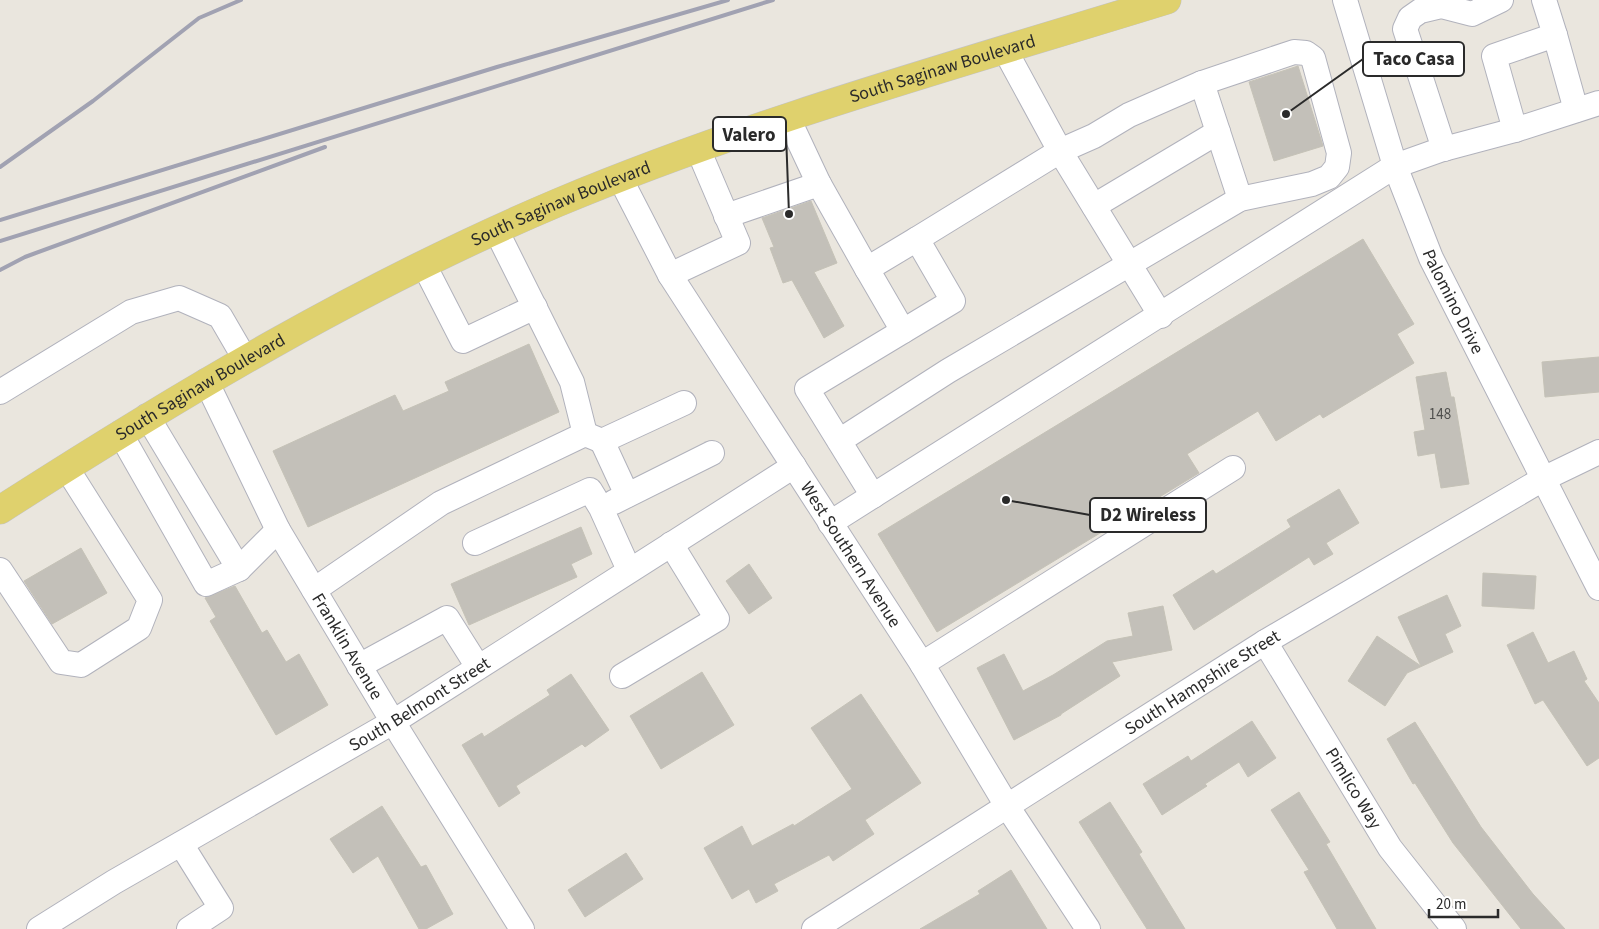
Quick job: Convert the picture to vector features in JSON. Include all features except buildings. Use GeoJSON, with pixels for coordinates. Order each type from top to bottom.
{"type":"FeatureCollection","features":[{"type":"Feature","properties":{"kind":"main road","name":"South Saginaw Boulevard"},"geometry":{"type":"LineString","coordinates":[[0,510],[147,416],[206,381],[424,265],[496,230],[620,178],[788,118],[1167,0]]}},
{"type":"Feature","properties":{"kind":"street","name":"Palomino Drive"},"geometry":{"type":"LineString","coordinates":[[1346,0],[1395,166],[1449,297],[1599,588]]}},
{"type":"Feature","properties":{"kind":"street"},"geometry":{"type":"LineString","coordinates":[[1444,149],[1405,29],[1410,18],[1420,11],[1450,3],[1472,14],[1501,0]]}},
{"type":"Feature","properties":{"kind":"street"},"geometry":{"type":"LineString","coordinates":[[1544,0],[1576,110]]}},
{"type":"Feature","properties":{"kind":"street"},"geometry":{"type":"LineString","coordinates":[[1515,130],[1494,56],[1555,35]]}},
{"type":"Feature","properties":{"kind":"street"},"geometry":{"type":"LineString","coordinates":[[1006,50],[1060,151],[1161,316]]}},
{"type":"Feature","properties":{"kind":"street"},"geometry":{"type":"LineString","coordinates":[[839,441],[948,371],[1240,199],[1312,184],[1329,177],[1337,167],[1339,153],[1313,58],[1306,53],[1294,52],[1202,83],[1129,115],[1094,136],[1060,151],[868,269]]}},
{"type":"Feature","properties":{"kind":"street"},"geometry":{"type":"LineString","coordinates":[[1202,83],[1240,199]]}},
{"type":"Feature","properties":{"kind":"street"},"geometry":{"type":"LineString","coordinates":[[830,523],[1161,316],[1395,166],[1444,149],[1515,130],[1599,103]]}},
{"type":"Feature","properties":{"kind":"street"},"geometry":{"type":"LineString","coordinates":[[788,118],[819,184],[903,331]]}},
{"type":"Feature","properties":{"kind":"street"},"geometry":{"type":"LineString","coordinates":[[1094,206],[1218,132]]}},
{"type":"Feature","properties":{"kind":"street"},"geometry":{"type":"LineString","coordinates":[[670,275],[738,242],[698,149]]}},
{"type":"Feature","properties":{"kind":"street","name":"West Southern Avenue"},"geometry":{"type":"LineString","coordinates":[[620,178],[670,275],[922,664],[1007,806],[1088,929]]}},
{"type":"Feature","properties":{"kind":"street"},"geometry":{"type":"LineString","coordinates":[[726,216],[819,184]]}},
{"type":"Feature","properties":{"kind":"street"},"geometry":{"type":"LineString","coordinates":[[496,230],[572,382],[594,437],[627,496]]}},
{"type":"Feature","properties":{"kind":"street"},"geometry":{"type":"LineString","coordinates":[[874,496],[807,389],[953,302],[917,239]]}},
{"type":"Feature","properties":{"kind":"street"},"geometry":{"type":"LineString","coordinates":[[424,265],[463,341],[535,307]]}},
{"type":"Feature","properties":{"kind":"street"},"geometry":{"type":"LineString","coordinates":[[0,392],[131,312],[179,298],[220,316],[245,359]]}},
{"type":"Feature","properties":{"kind":"street","name":"Franklin Avenue"},"geometry":{"type":"LineString","coordinates":[[206,381],[278,530],[393,722],[522,929]]}},
{"type":"Feature","properties":{"kind":"street"},"geometry":{"type":"LineString","coordinates":[[314,590],[441,503],[594,437],[684,403]]}},
{"type":"Feature","properties":{"kind":"street"},"geometry":{"type":"LineString","coordinates":[[147,416],[239,569]]}},
{"type":"Feature","properties":{"kind":"street"},"geometry":{"type":"LineString","coordinates":[[120,433],[206,584],[239,569],[278,530]]}},
{"type":"Feature","properties":{"kind":"street","name":"South Hampshire Street"},"geometry":{"type":"LineString","coordinates":[[814,929],[1265,642],[1543,480],[1599,452]]}},
{"type":"Feature","properties":{"kind":"street"},"geometry":{"type":"LineString","coordinates":[[601,508],[712,453]]}},
{"type":"Feature","properties":{"kind":"street","name":"South Belmont Street"},"geometry":{"type":"LineString","coordinates":[[39,929],[181,844],[393,722],[794,466]]}},
{"type":"Feature","properties":{"kind":"street"},"geometry":{"type":"LineString","coordinates":[[0,570],[61,662],[81,665],[139,628],[150,600],[66,467]]}},
{"type":"Feature","properties":{"kind":"street"},"geometry":{"type":"LineString","coordinates":[[922,664],[1233,468]]}},
{"type":"Feature","properties":{"kind":"street"},"geometry":{"type":"LineString","coordinates":[[475,543],[590,490],[601,508],[630,570]]}},
{"type":"Feature","properties":{"kind":"street"},"geometry":{"type":"LineString","coordinates":[[622,676],[717,619],[671,544]]}},
{"type":"Feature","properties":{"kind":"street"},"geometry":{"type":"LineString","coordinates":[[359,666],[447,618],[478,667]]}},
{"type":"Feature","properties":{"kind":"street","name":"Pimlico Way"},"geometry":{"type":"LineString","coordinates":[[1265,642],[1390,848],[1454,929]]}},
{"type":"Feature","properties":{"kind":"street"},"geometry":{"type":"LineString","coordinates":[[181,844],[222,908],[189,929]]}},
{"type":"Feature","properties":{"kind":"railway"},"geometry":{"type":"LineString","coordinates":[[0,167],[93,101],[199,18],[241,0]]}},
{"type":"Feature","properties":{"kind":"railway"},"geometry":{"type":"LineString","coordinates":[[0,220],[497,67],[728,0]]}},
{"type":"Feature","properties":{"kind":"railway"},"geometry":{"type":"LineString","coordinates":[[0,241],[773,0]]}},
{"type":"Feature","properties":{"kind":"railway"},"geometry":{"type":"LineString","coordinates":[[0,270],[25,257],[325,147]]}},
{"type":"Feature","properties":{"kind":"place","name":"Taco Casa"},"geometry":{"type":"Point","coordinates":[1286,114]}},
{"type":"Feature","properties":{"kind":"place","name":"Valero"},"geometry":{"type":"Point","coordinates":[789,214]}},
{"type":"Feature","properties":{"kind":"place","name":"D2 Wireless"},"geometry":{"type":"Point","coordinates":[1006,500]}}]}
